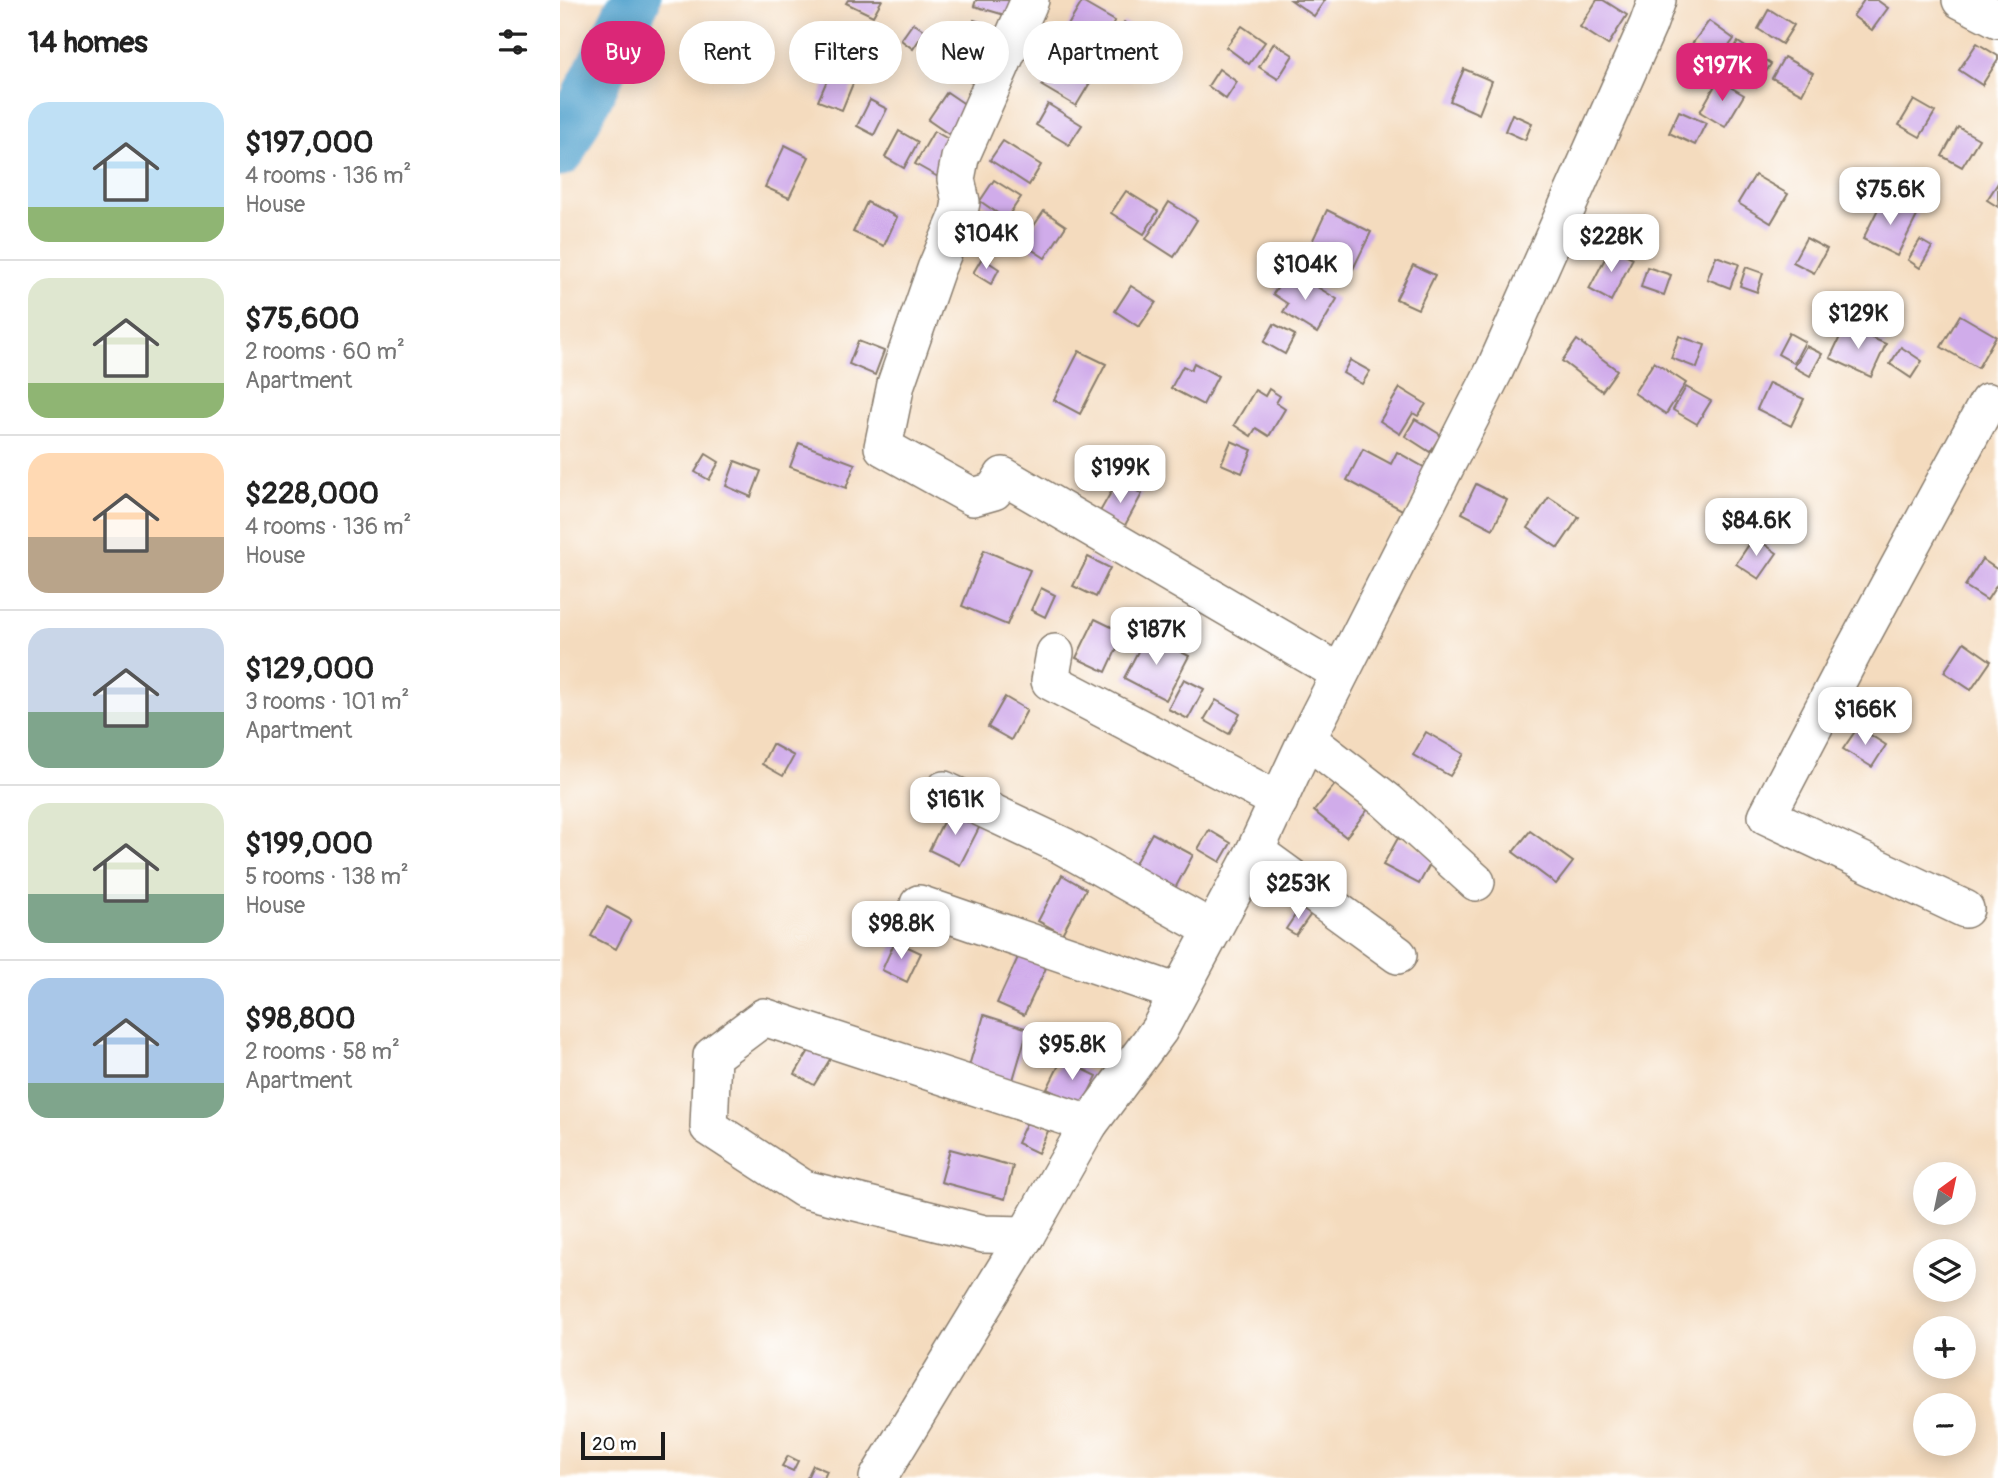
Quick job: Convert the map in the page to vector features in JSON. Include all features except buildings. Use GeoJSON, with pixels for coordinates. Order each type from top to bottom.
{"type":"FeatureCollection","features":[{"type":"Feature","properties":{"kind":"street"},"geometry":{"type":"LineString","coordinates":[[1030,0],[960,158],[956,179],[961,202],[958,217],[936,269],[896,384],[883,447],[973,497],[994,491],[1003,476],[1340,673]]}},
{"type":"Feature","properties":{"kind":"street"},"geometry":{"type":"LineString","coordinates":[[878,1478],[1026,1235],[1089,1124],[1159,1030],[1255,852],[1307,739],[1494,369],[1657,0]]}},
{"type":"Feature","properties":{"kind":"street"},"geometry":{"type":"LineString","coordinates":[[1961,0],[1998,19]]}},
{"type":"Feature","properties":{"kind":"street"},"geometry":{"type":"LineString","coordinates":[[1965,908],[1767,816],[1988,402]]}},
{"type":"Feature","properties":{"kind":"street"},"geometry":{"type":"LineString","coordinates":[[1055,653],[1050,681],[1279,801]]}},
{"type":"Feature","properties":{"kind":"street"},"geometry":{"type":"LineString","coordinates":[[1307,739],[1387,801],[1476,882]]}},
{"type":"Feature","properties":{"kind":"street"},"geometry":{"type":"LineString","coordinates":[[944,790],[1063,846],[1213,930]]}},
{"type":"Feature","properties":{"kind":"street"},"geometry":{"type":"LineString","coordinates":[[1255,852],[1398,955]]}},
{"type":"Feature","properties":{"kind":"street"},"geometry":{"type":"LineString","coordinates":[[919,904],[1178,993]]}},
{"type":"Feature","properties":{"kind":"street"},"geometry":{"type":"LineString","coordinates":[[1026,1235],[984,1234],[804,1189],[709,1127],[712,1056],[764,1017],[1089,1124]]}},
{"type":"Feature","properties":{"kind":"waterway"},"geometry":{"type":"LineString","coordinates":[[560,151],[635,0]]}}]}
